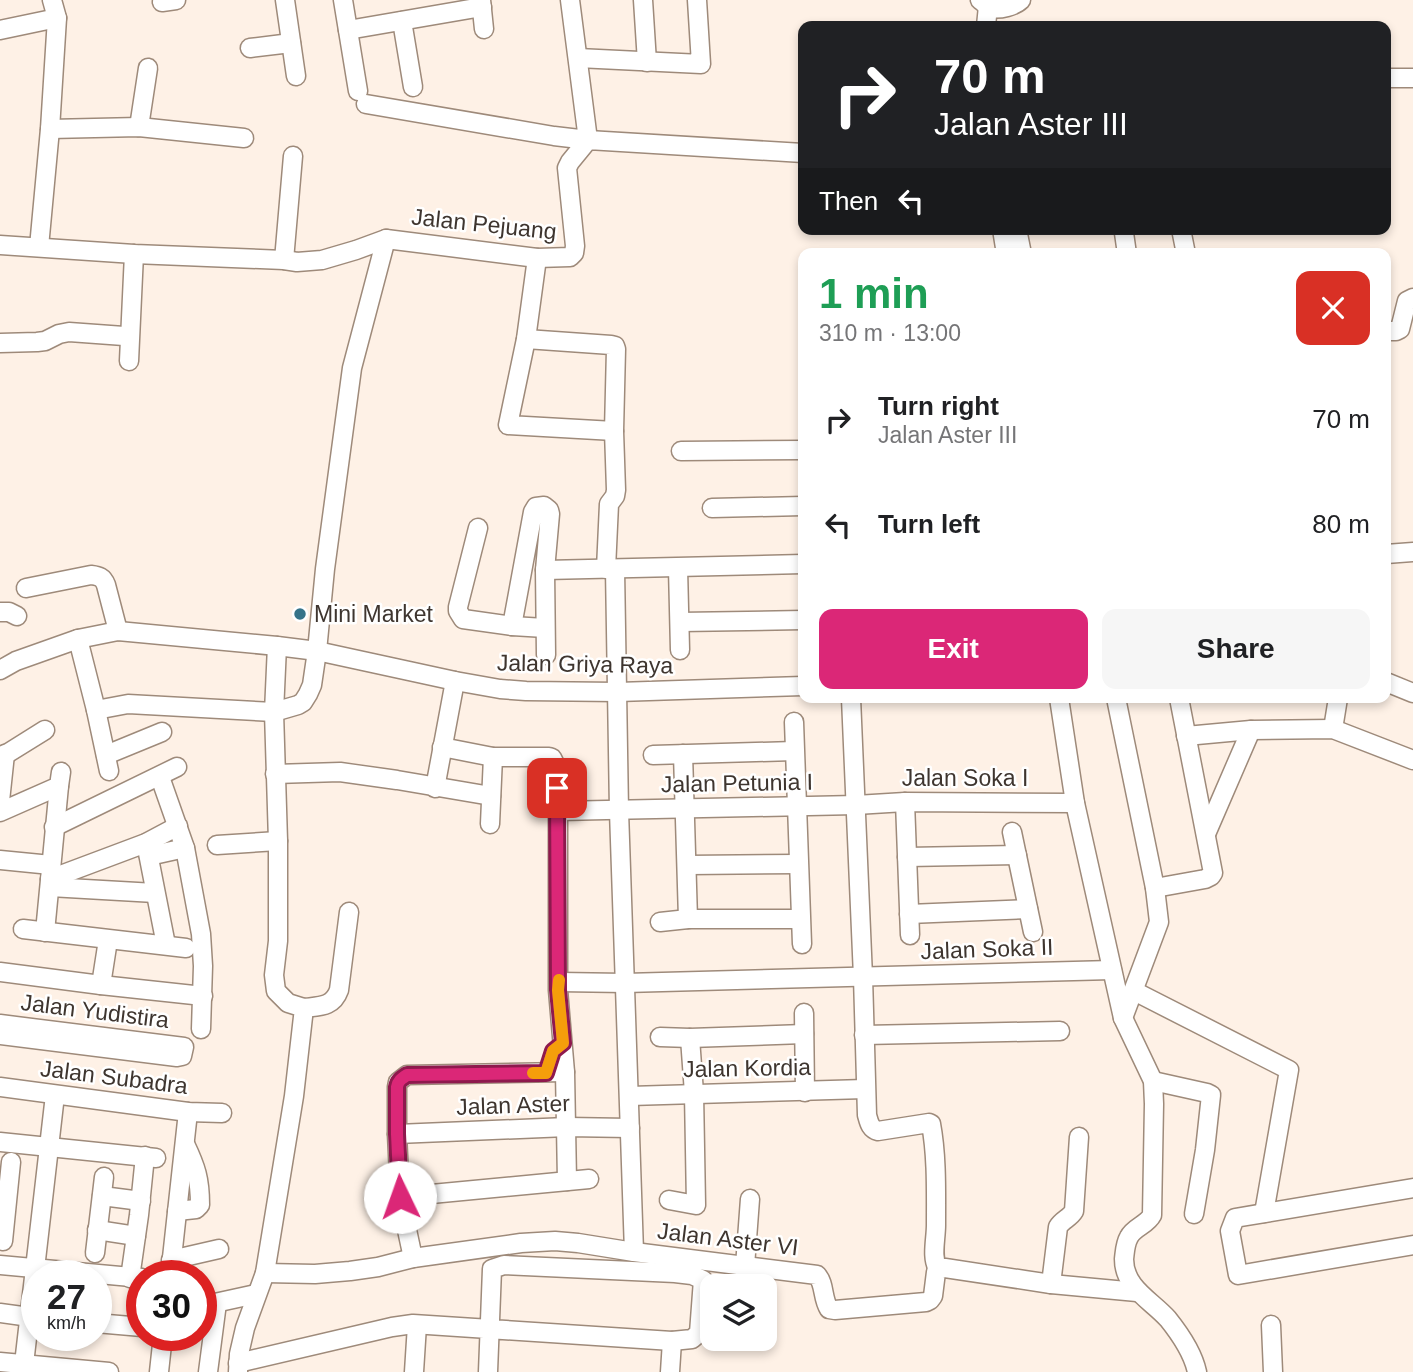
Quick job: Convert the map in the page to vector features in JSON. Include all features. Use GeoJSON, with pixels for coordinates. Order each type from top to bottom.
{"type":"FeatureCollection","features":[{"type":"Feature","properties":{"kind":"street"},"geometry":{"type":"LineString","coordinates":[[39,247],[57,18],[52,0]]}},
{"type":"Feature","properties":{"kind":"street"},"geometry":{"type":"LineString","coordinates":[[285,0],[296,76]]}},
{"type":"Feature","properties":{"kind":"street"},"geometry":{"type":"LineString","coordinates":[[343,0],[362,97],[554,136],[798,153]]}},
{"type":"Feature","properties":{"kind":"street"},"geometry":{"type":"LineString","coordinates":[[570,0],[588,140]]}},
{"type":"Feature","properties":{"kind":"street"},"geometry":{"type":"LineString","coordinates":[[643,0],[647,62]]}},
{"type":"Feature","properties":{"kind":"street"},"geometry":{"type":"LineString","coordinates":[[578,58],[701,64],[697,0]]}},
{"type":"Feature","properties":{"kind":"street"},"geometry":{"type":"LineString","coordinates":[[984,3],[994,8],[1017,4],[1021,0]]}},
{"type":"Feature","properties":{"kind":"street"},"geometry":{"type":"LineString","coordinates":[[984,3],[986,21]]}},
{"type":"Feature","properties":{"kind":"street"},"geometry":{"type":"LineString","coordinates":[[348,30],[482,4],[484,29]]}},
{"type":"Feature","properties":{"kind":"street"},"geometry":{"type":"LineString","coordinates":[[0,30],[57,18]]}},
{"type":"Feature","properties":{"kind":"street"},"geometry":{"type":"LineString","coordinates":[[402,21],[413,87]]}},
{"type":"Feature","properties":{"kind":"street"},"geometry":{"type":"LineString","coordinates":[[250,48],[291,43]]}},
{"type":"Feature","properties":{"kind":"street"},"geometry":{"type":"LineString","coordinates":[[139,127],[148,68]]}},
{"type":"Feature","properties":{"kind":"street"},"geometry":{"type":"LineString","coordinates":[[1391,78],[1413,78]]}},
{"type":"Feature","properties":{"kind":"street"},"geometry":{"type":"LineString","coordinates":[[50,129],[139,127],[244,138]]}},
{"type":"Feature","properties":{"kind":"street","name":"Jalan Pejuang"},"geometry":{"type":"LineString","coordinates":[[274,712],[303,702],[312,685],[352,368],[386,239],[537,258],[570,257],[575,252],[567,168],[588,140]]}},
{"type":"Feature","properties":{"kind":"street"},"geometry":{"type":"LineString","coordinates":[[284,260],[293,156]]}},
{"type":"Feature","properties":{"kind":"street"},"geometry":{"type":"LineString","coordinates":[[0,245],[297,262],[322,260],[386,239]]}},
{"type":"Feature","properties":{"kind":"street"},"geometry":{"type":"LineString","coordinates":[[129,361],[134,254]]}},
{"type":"Feature","properties":{"kind":"street"},"geometry":{"type":"LineString","coordinates":[[537,258],[526,339],[508,425],[614,431]]}},
{"type":"Feature","properties":{"kind":"street"},"geometry":{"type":"LineString","coordinates":[[1391,331],[1400,329],[1408,301],[1413,298]]}},
{"type":"Feature","properties":{"kind":"street"},"geometry":{"type":"LineString","coordinates":[[0,343],[45,341],[69,332],[130,335]]}},
{"type":"Feature","properties":{"kind":"street"},"geometry":{"type":"LineString","coordinates":[[526,339],[615,346],[616,349],[616,490],[615,496],[608,504],[618,692],[619,811],[634,1252]]}},
{"type":"Feature","properties":{"kind":"street"},"geometry":{"type":"LineString","coordinates":[[681,451],[798,450]]}},
{"type":"Feature","properties":{"kind":"street"},"geometry":{"type":"LineString","coordinates":[[512,626],[533,512],[536,507],[544,506],[550,513],[545,570],[546,655]]}},
{"type":"Feature","properties":{"kind":"street"},"geometry":{"type":"LineString","coordinates":[[712,508],[798,506]]}},
{"type":"Feature","properties":{"kind":"street"},"geometry":{"type":"LineString","coordinates":[[478,528],[458,607],[463,619],[545,628]]}},
{"type":"Feature","properties":{"kind":"street"},"geometry":{"type":"LineString","coordinates":[[1391,554],[1413,552]]}},
{"type":"Feature","properties":{"kind":"street"},"geometry":{"type":"LineString","coordinates":[[545,570],[798,564]]}},
{"type":"Feature","properties":{"kind":"street"},"geometry":{"type":"LineString","coordinates":[[678,568],[680,650]]}},
{"type":"Feature","properties":{"kind":"street"},"geometry":{"type":"LineString","coordinates":[[26,588],[91,575],[98,576],[104,579],[106,584],[118,631]]}},
{"type":"Feature","properties":{"kind":"street"},"geometry":{"type":"LineString","coordinates":[[680,622],[798,620]]}},
{"type":"Feature","properties":{"kind":"street","name":"Jalan Griya Raya"},"geometry":{"type":"LineString","coordinates":[[0,670],[16,660],[78,639],[118,631],[317,651],[500,689],[618,692],[798,686]]}},
{"type":"Feature","properties":{"kind":"street"},"geometry":{"type":"LineString","coordinates":[[78,639],[108,763],[162,732]]}},
{"type":"Feature","properties":{"kind":"street"},"geometry":{"type":"LineString","coordinates":[[278,646],[274,712],[278,941],[274,975],[276,991],[288,1003],[304,1008],[327,1005],[337,997],[349,912]]}},
{"type":"Feature","properties":{"kind":"street"},"geometry":{"type":"LineString","coordinates":[[435,788],[455,681]]}},
{"type":"Feature","properties":{"kind":"street"},"geometry":{"type":"LineString","coordinates":[[1391,684],[1413,693]]}},
{"type":"Feature","properties":{"kind":"street"},"geometry":{"type":"LineString","coordinates":[[851,703],[867,1115],[873,1130],[929,1122],[931,1124],[936,1183],[936,1266],[938,1269],[1137,1292]]}},
{"type":"Feature","properties":{"kind":"street"},"geometry":{"type":"LineString","coordinates":[[1060,703],[1075,803],[1123,1018],[1153,1082],[1153,1215],[1132,1233],[1125,1247],[1126,1273],[1137,1292],[1174,1327],[1191,1354],[1197,1372]]}},
{"type":"Feature","properties":{"kind":"street"},"geometry":{"type":"LineString","coordinates":[[1117,703],[1156,888],[1159,927],[1123,1018]]}},
{"type":"Feature","properties":{"kind":"street"},"geometry":{"type":"LineString","coordinates":[[1156,888],[1205,879],[1211,876],[1213,868],[1180,703]]}},
{"type":"Feature","properties":{"kind":"street"},"geometry":{"type":"LineString","coordinates":[[1333,729],[1337,703]]}},
{"type":"Feature","properties":{"kind":"street"},"geometry":{"type":"LineString","coordinates":[[96,710],[128,704],[274,712]]}},
{"type":"Feature","properties":{"kind":"street"},"geometry":{"type":"LineString","coordinates":[[794,722],[802,944]]}},
{"type":"Feature","properties":{"kind":"street"},"geometry":{"type":"LineString","coordinates":[[1186,736],[1251,730],[1333,729],[1413,760]]}},
{"type":"Feature","properties":{"kind":"street"},"geometry":{"type":"LineString","coordinates":[[0,801],[3,756],[45,730]]}},
{"type":"Feature","properties":{"kind":"street"},"geometry":{"type":"LineString","coordinates":[[1206,834],[1251,730]]}},
{"type":"Feature","properties":{"kind":"street"},"geometry":{"type":"LineString","coordinates":[[442,747],[493,757],[552,758],[555,764],[558,811],[559,982],[565,1072],[567,1181]]}},
{"type":"Feature","properties":{"kind":"street"},"geometry":{"type":"LineString","coordinates":[[653,755],[794,751]]}},
{"type":"Feature","properties":{"kind":"street"},"geometry":{"type":"LineString","coordinates":[[683,754],[688,919]]}},
{"type":"Feature","properties":{"kind":"street"},"geometry":{"type":"LineString","coordinates":[[490,824],[493,757]]}},
{"type":"Feature","properties":{"kind":"street"},"geometry":{"type":"LineString","coordinates":[[54,827],[177,767]]}},
{"type":"Feature","properties":{"kind":"street"},"geometry":{"type":"LineString","coordinates":[[275,774],[340,772],[491,796]]}},
{"type":"Feature","properties":{"kind":"street"},"geometry":{"type":"LineString","coordinates":[[160,776],[185,848],[201,934],[201,1030]]}},
{"type":"Feature","properties":{"kind":"street"},"geometry":{"type":"LineString","coordinates":[[0,812],[60,779],[45,932]]}},
{"type":"Feature","properties":{"kind":"street"},"geometry":{"type":"LineString","coordinates":[[905,802],[910,935]]}},
{"type":"Feature","properties":{"kind":"street","name":"Jalan Soka I"},"geometry":{"type":"LineString","coordinates":[[856,805],[905,802],[1075,803]]}},
{"type":"Feature","properties":{"kind":"street","name":"Jalan Petunia I"},"geometry":{"type":"LineString","coordinates":[[558,811],[856,805]]}},
{"type":"Feature","properties":{"kind":"street"},"geometry":{"type":"LineString","coordinates":[[147,850],[178,826]]}},
{"type":"Feature","properties":{"kind":"street"},"geometry":{"type":"LineString","coordinates":[[1012,832],[1033,932]]}},
{"type":"Feature","properties":{"kind":"street"},"geometry":{"type":"LineString","coordinates":[[217,845],[278,841]]}},
{"type":"Feature","properties":{"kind":"street"},"geometry":{"type":"LineString","coordinates":[[50,877],[147,850],[185,848]]}},
{"type":"Feature","properties":{"kind":"street"},"geometry":{"type":"LineString","coordinates":[[147,850],[166,945]]}},
{"type":"Feature","properties":{"kind":"street"},"geometry":{"type":"LineString","coordinates":[[906,858],[1017,855]]}},
{"type":"Feature","properties":{"kind":"street"},"geometry":{"type":"LineString","coordinates":[[0,860],[50,877],[155,893]]}},
{"type":"Feature","properties":{"kind":"street"},"geometry":{"type":"LineString","coordinates":[[688,865],[798,864]]}},
{"type":"Feature","properties":{"kind":"street"},"geometry":{"type":"LineString","coordinates":[[909,914],[1028,909]]}},
{"type":"Feature","properties":{"kind":"street"},"geometry":{"type":"LineString","coordinates":[[660,922],[688,919],[800,919]]}},
{"type":"Feature","properties":{"kind":"street"},"geometry":{"type":"LineString","coordinates":[[23,929],[186,948]]}},
{"type":"Feature","properties":{"kind":"street"},"geometry":{"type":"LineString","coordinates":[[101,985],[108,940]]}},
{"type":"Feature","properties":{"kind":"street","name":"Jalan Soka II"},"geometry":{"type":"LineString","coordinates":[[559,982],[625,983],[1112,970]]}},
{"type":"Feature","properties":{"kind":"street"},"geometry":{"type":"LineString","coordinates":[[0,972],[202,996]]}},
{"type":"Feature","properties":{"kind":"street"},"geometry":{"type":"LineString","coordinates":[[1134,991],[1289,1070],[1264,1213]]}},
{"type":"Feature","properties":{"kind":"street"},"geometry":{"type":"LineString","coordinates":[[304,1008],[295,1096],[264,1273],[245,1328],[238,1368],[392,1327],[417,1325],[490,1330],[672,1341],[692,1339],[699,1333],[703,1280],[692,1275],[527,1266],[503,1265],[492,1269],[490,1330],[488,1372]]}},
{"type":"Feature","properties":{"kind":"street"},"geometry":{"type":"LineString","coordinates":[[804,1013],[805,1091]]}},
{"type":"Feature","properties":{"kind":"street","name":"Jalan Yudistira"},"geometry":{"type":"LineString","coordinates":[[0,1024],[181,1052],[0,1035]]}},
{"type":"Feature","properties":{"kind":"street"},"geometry":{"type":"LineString","coordinates":[[864,1035],[1060,1031]]}},
{"type":"Feature","properties":{"kind":"street"},"geometry":{"type":"LineString","coordinates":[[660,1037],[804,1034]]}},
{"type":"Feature","properties":{"kind":"street"},"geometry":{"type":"LineString","coordinates":[[669,1200],[696,1205],[690,1038]]}},
{"type":"Feature","properties":{"kind":"street"},"geometry":{"type":"LineString","coordinates":[[546,1073],[553,1051],[563,1043]]}},
{"type":"Feature","properties":{"kind":"street"},"geometry":{"type":"LineString","coordinates":[[413,1258],[400,1197],[398,1082],[407,1075],[565,1072]]}},
{"type":"Feature","properties":{"kind":"street"},"geometry":{"type":"LineString","coordinates":[[1153,1082],[1211,1095],[1194,1214]]}},
{"type":"Feature","properties":{"kind":"street","name":"Jalan Subadra"},"geometry":{"type":"LineString","coordinates":[[0,1087],[188,1112],[222,1113]]}},
{"type":"Feature","properties":{"kind":"street","name":"Jalan Kordia"},"geometry":{"type":"LineString","coordinates":[[630,1096],[865,1089]]}},
{"type":"Feature","properties":{"kind":"street"},"geometry":{"type":"LineString","coordinates":[[36,1260],[55,1095]]}},
{"type":"Feature","properties":{"kind":"street"},"geometry":{"type":"LineString","coordinates":[[172,1260],[188,1112]]}},
{"type":"Feature","properties":{"kind":"street","name":"Jalan Aster"},"geometry":{"type":"LineString","coordinates":[[397,1134],[566,1127],[630,1128]]}},
{"type":"Feature","properties":{"kind":"street"},"geometry":{"type":"LineString","coordinates":[[1051,1283],[1058,1227],[1074,1211],[1079,1137]]}},
{"type":"Feature","properties":{"kind":"street"},"geometry":{"type":"LineString","coordinates":[[0,1142],[151,1157],[141,1201],[136,1260]]}},
{"type":"Feature","properties":{"kind":"street"},"geometry":{"type":"LineString","coordinates":[[3,1241],[4,1188],[11,1162]]}},
{"type":"Feature","properties":{"kind":"street"},"geometry":{"type":"LineString","coordinates":[[94,1253],[104,1177]]}},
{"type":"Feature","properties":{"kind":"street"},"geometry":{"type":"LineString","coordinates":[[400,1197],[589,1179]]}},
{"type":"Feature","properties":{"kind":"street"},"geometry":{"type":"LineString","coordinates":[[1413,1188],[1235,1219],[1230,1231],[1238,1275],[1413,1245]]}},
{"type":"Feature","properties":{"kind":"street"},"geometry":{"type":"LineString","coordinates":[[102,1196],[141,1201]]}},
{"type":"Feature","properties":{"kind":"street"},"geometry":{"type":"LineString","coordinates":[[744,1266],[750,1199]]}},
{"type":"Feature","properties":{"kind":"street"},"geometry":{"type":"LineString","coordinates":[[97,1230],[136,1236]]}},
{"type":"Feature","properties":{"kind":"street","name":"Jalan Aster VI"},"geometry":{"type":"LineString","coordinates":[[264,1273],[315,1274],[350,1271],[413,1258],[555,1241],[817,1275],[821,1279],[828,1309],[835,1310],[926,1302],[933,1296],[938,1269]]}},
{"type":"Feature","properties":{"kind":"street"},"geometry":{"type":"LineString","coordinates":[[191,1260],[219,1249]]}},
{"type":"Feature","properties":{"kind":"street"},"geometry":{"type":"LineString","coordinates":[[0,1265],[21,1267]]}},
{"type":"Feature","properties":{"kind":"street"},"geometry":{"type":"LineString","coordinates":[[217,1303],[256,1294]]}},
{"type":"Feature","properties":{"kind":"street"},"geometry":{"type":"LineString","coordinates":[[0,1313],[21,1316]]}},
{"type":"Feature","properties":{"kind":"street"},"geometry":{"type":"LineString","coordinates":[[414,1372],[417,1325]]}},
{"type":"Feature","properties":{"kind":"street"},"geometry":{"type":"LineString","coordinates":[[1271,1325],[1273,1372]]}},
{"type":"Feature","properties":{"kind":"street"},"geometry":{"type":"LineString","coordinates":[[670,1372],[672,1341]]}},
{"type":"Feature","properties":{"kind":"street"},"geometry":{"type":"LineString","coordinates":[[24,1364],[26,1351]]}},
{"type":"Feature","properties":{"kind":"street"},"geometry":{"type":"LineString","coordinates":[[159,1372],[161,1351]]}},
{"type":"Feature","properties":{"kind":"street"},"geometry":{"type":"LineString","coordinates":[[208,1351],[208,1372]]}},
{"type":"Feature","properties":{"kind":"street"},"geometry":{"type":"LineString","coordinates":[[0,1362],[109,1372]]}},
{"type":"Feature","properties":{"kind":"slow traffic"},"geometry":{"type":"LineString","coordinates":[[533,1073],[546,1073],[553,1051],[563,1043],[559,980]]}},
{"type":"Feature","properties":{"kind":"place","name":"Mini Market"},"geometry":{"type":"Point","coordinates":[300,614]}},
{"type":"Feature","properties":{"kind":"route"},"geometry":{"type":"LineString","coordinates":[[400,1197],[397,1087],[402,1078],[407,1075],[546,1073],[553,1051],[563,1043],[558,990],[557,788]]}}]}
